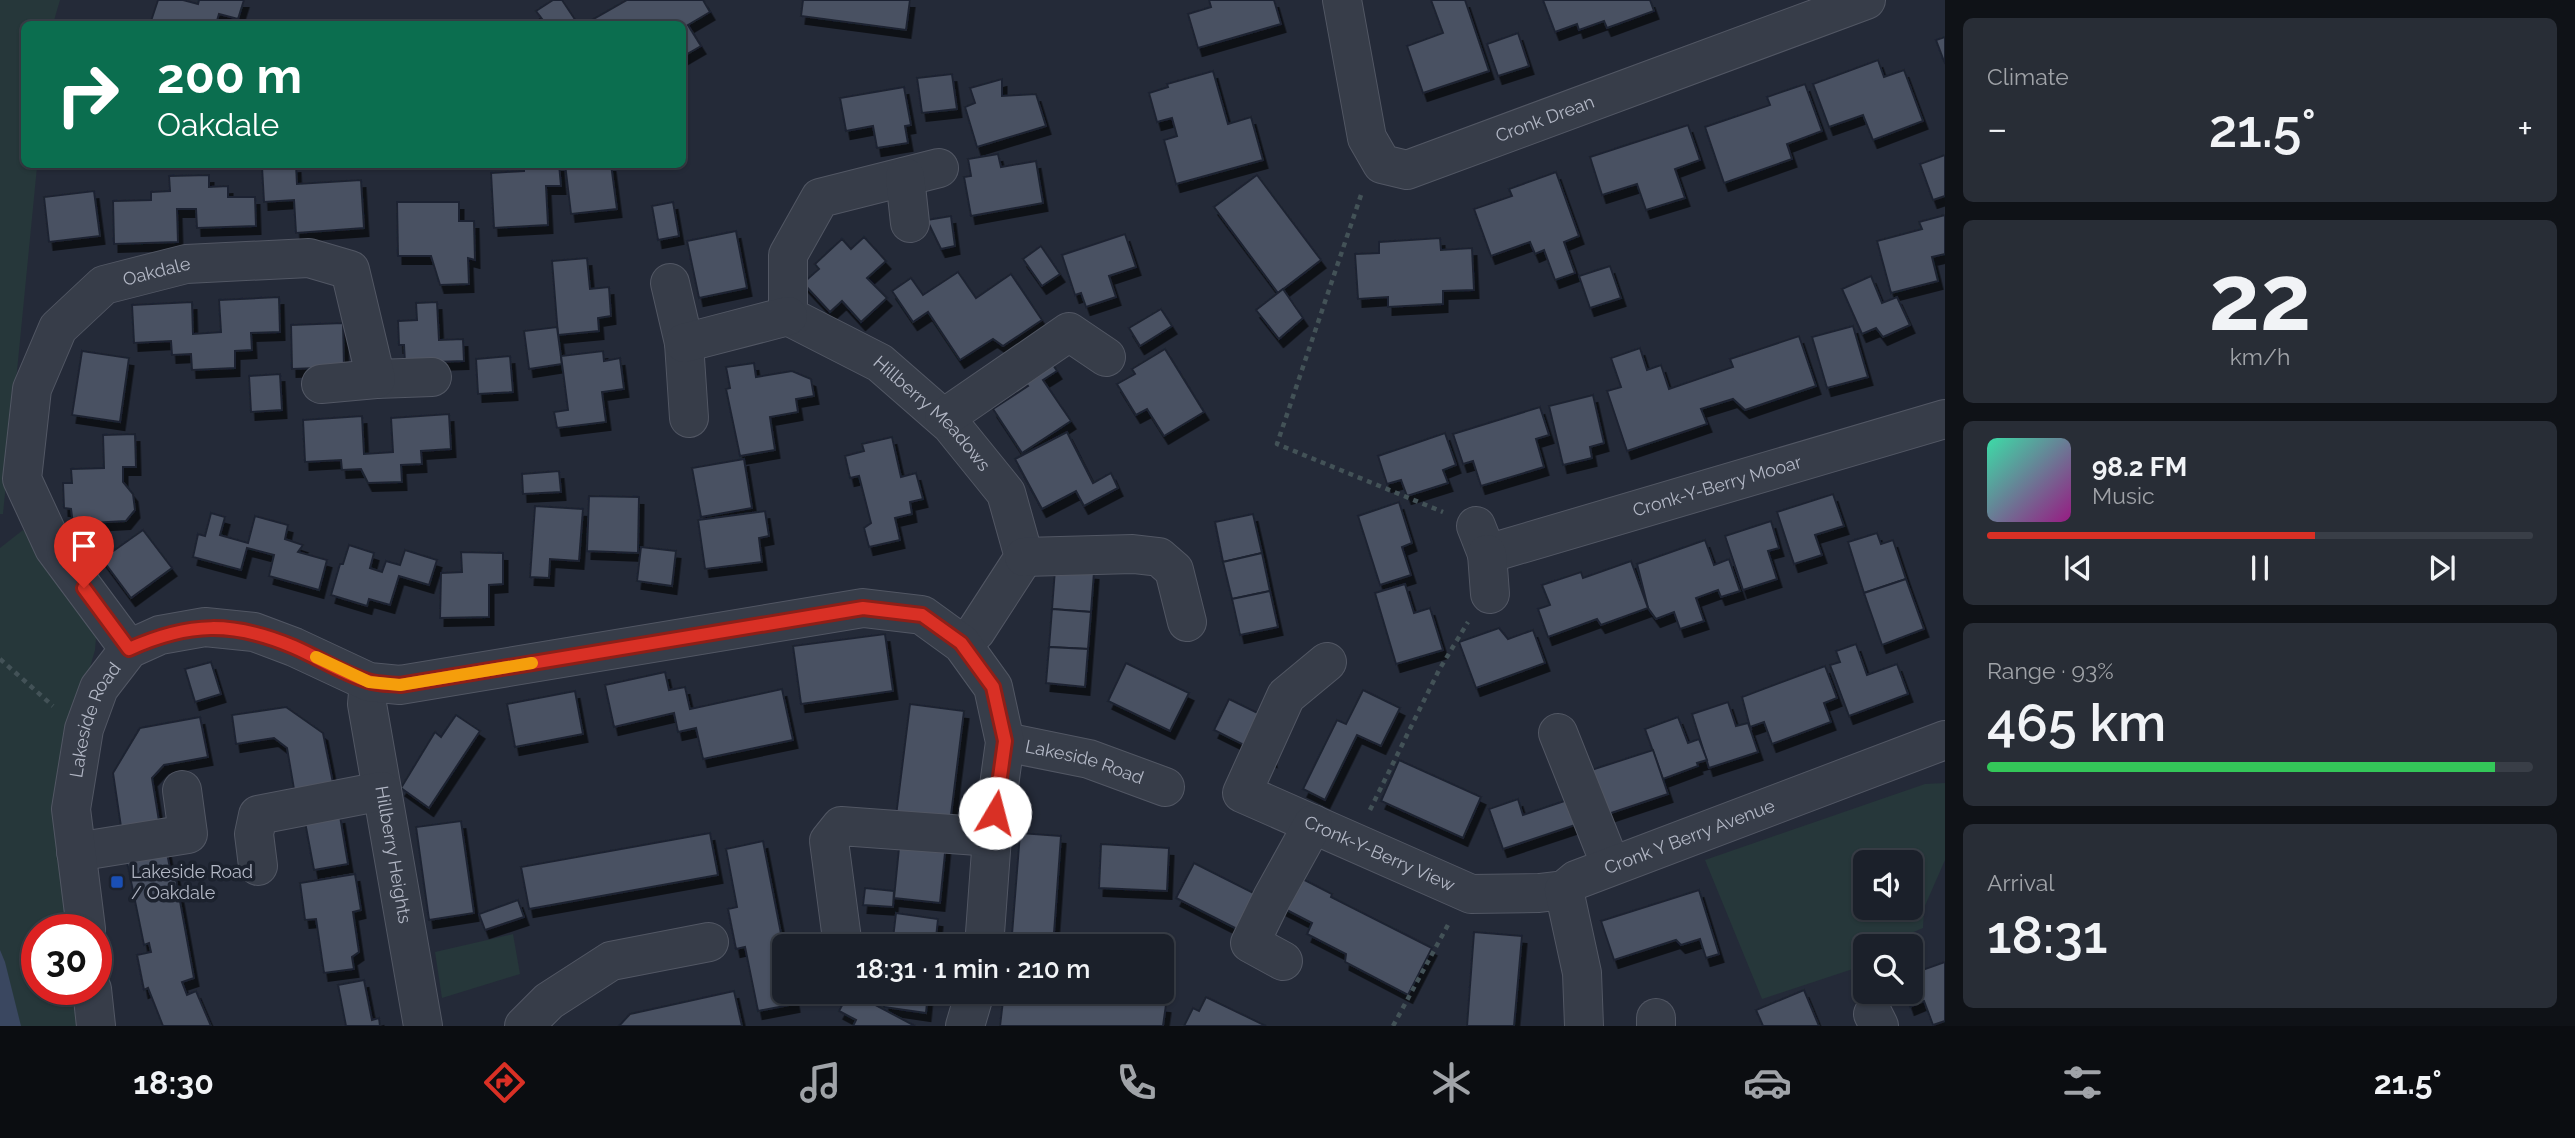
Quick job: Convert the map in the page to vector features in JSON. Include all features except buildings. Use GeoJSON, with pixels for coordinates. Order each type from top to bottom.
{"type":"FeatureCollection","features":[{"type":"Feature","properties":{"kind":"street"},"geometry":{"type":"LineString","coordinates":[[1342,0],[1367,138],[1375,154]]}},
{"type":"Feature","properties":{"kind":"street","name":"Cronk Drean"},"geometry":{"type":"LineString","coordinates":[[1375,154],[1382,164],[1407,170],[1866,0]]}},
{"type":"Feature","properties":{"kind":"street"},"geometry":{"type":"LineString","coordinates":[[684,343],[788,316],[788,255],[820,198],[922,172],[910,223]]}},
{"type":"Feature","properties":{"kind":"street","name":"Oakdale"},"geometry":{"type":"LineString","coordinates":[[129,649],[54,548],[22,479],[32,389],[58,328],[104,285],[186,264],[309,258],[350,270],[376,379]]}},
{"type":"Feature","properties":{"kind":"street"},"geometry":{"type":"LineString","coordinates":[[670,283],[684,343],[689,418]]}},
{"type":"Feature","properties":{"kind":"street","name":"Hillberry Meadows"},"geometry":{"type":"LineString","coordinates":[[788,316],[880,363],[944,418],[1006,494],[1024,558]]}},
{"type":"Feature","properties":{"kind":"street"},"geometry":{"type":"LineString","coordinates":[[944,418],[1069,332],[1106,357]]}},
{"type":"Feature","properties":{"kind":"street"},"geometry":{"type":"LineString","coordinates":[[321,384],[432,377]]}},
{"type":"Feature","properties":{"kind":"street","name":"Cronk-Y-Berry Mooar"},"geometry":{"type":"LineString","coordinates":[[1481,540],[1945,419]]}},
{"type":"Feature","properties":{"kind":"street"},"geometry":{"type":"LineString","coordinates":[[1481,540],[1490,594]]}},
{"type":"Feature","properties":{"kind":"street"},"geometry":{"type":"LineString","coordinates":[[961,643],[976,631],[1024,558],[1133,554],[1159,557],[1174,569],[1187,622]]}},
{"type":"Feature","properties":{"kind":"street","name":"Lakeside Road"},"geometry":{"type":"LineString","coordinates":[[84,914],[71,809],[85,729],[99,688],[129,649],[160,635],[205,627],[254,632],[294,647],[369,682],[400,685],[863,608],[922,615],[961,643],[993,687],[1005,741],[992,836],[986,934]]}},
{"type":"Feature","properties":{"kind":"street","name":"Cronk-Y-Berry View"},"geometry":{"type":"LineString","coordinates":[[1327,662],[1286,696],[1242,793],[1471,894],[1564,890]]}},
{"type":"Feature","properties":{"kind":"street","name":"Hillberry Heights"},"geometry":{"type":"LineString","coordinates":[[369,682],[367,704],[423,1026]]}},
{"type":"Feature","properties":{"kind":"street"},"geometry":{"type":"LineString","coordinates":[[1558,733],[1611,866]]}},
{"type":"Feature","properties":{"kind":"street","name":"Cronk Y Berry Avenue"},"geometry":{"type":"LineString","coordinates":[[1564,890],[1576,880],[1611,866],[1945,740]]}},
{"type":"Feature","properties":{"kind":"street","name":"Lakeside Road"},"geometry":{"type":"LineString","coordinates":[[1005,741],[1089,759],[1165,787]]}},
{"type":"Feature","properties":{"kind":"street"},"geometry":{"type":"LineString","coordinates":[[76,852],[188,834],[181,790]]}},
{"type":"Feature","properties":{"kind":"street"},"geometry":{"type":"LineString","coordinates":[[258,866],[254,834],[258,815],[382,790]]}},
{"type":"Feature","properties":{"kind":"street"},"geometry":{"type":"LineString","coordinates":[[1283,961],[1250,943],[1313,824]]}},
{"type":"Feature","properties":{"kind":"street"},"geometry":{"type":"LineString","coordinates":[[841,934],[829,841],[841,826],[992,836]]}},
{"type":"Feature","properties":{"kind":"street"},"geometry":{"type":"LineString","coordinates":[[1564,890],[1582,973],[1584,1026]]}},
{"type":"Feature","properties":{"kind":"street"},"geometry":{"type":"LineString","coordinates":[[524,1026],[549,1001],[611,961],[709,942]]}},
{"type":"Feature","properties":{"kind":"street"},"geometry":{"type":"LineString","coordinates":[[965,1026],[971,1004]]}},
{"type":"Feature","properties":{"kind":"street"},"geometry":{"type":"LineString","coordinates":[[94,1005],[96,1026]]}},
{"type":"Feature","properties":{"kind":"path"},"geometry":{"type":"LineString","coordinates":[[1375,154],[1277,444],[1481,540]]}},
{"type":"Feature","properties":{"kind":"path"},"geometry":{"type":"LineString","coordinates":[[1354,842],[1439,670],[1475,610],[1490,594]]}},
{"type":"Feature","properties":{"kind":"path"},"geometry":{"type":"LineString","coordinates":[[0,659],[66,718],[85,729]]}},
{"type":"Feature","properties":{"kind":"path"},"geometry":{"type":"LineString","coordinates":[[1393,1026],[1464,891]]}},
{"type":"Feature","properties":{"kind":"shaded area"},"geometry":{"type":"Polygon","coordinates":[[[0,0],[60,0],[54,21],[21,21],[21,168],[37,168],[3,514],[0,514],[0,0]]]}},
{"type":"Feature","properties":{"kind":"shaded area"},"geometry":{"type":"Polygon","coordinates":[[[23,530],[97,626],[95,650],[68,743],[73,914],[21,914],[21,1005],[83,1005],[86,1026],[0,1026],[0,548],[23,530]]]}},
{"type":"Feature","properties":{"kind":"shaded area"},"geometry":{"type":"Polygon","coordinates":[[[1945,783],[1945,860],[1924,908],[1923,928],[1909,934],[1853,934],[1853,969],[1762,999],[1705,860],[1925,784],[1945,783]]]}},
{"type":"Feature","properties":{"kind":"shaded area"},"geometry":{"type":"Polygon","coordinates":[[[513,934],[520,974],[442,998],[435,952],[513,934]]]}},
{"type":"Feature","properties":{"kind":"water"},"geometry":{"type":"Polygon","coordinates":[[[0,950],[5,962],[21,1026],[0,1026],[0,950]]]}},
{"type":"Feature","properties":{"kind":"slow traffic"},"geometry":{"type":"LineString","coordinates":[[316,657],[369,682],[400,685],[532,663]]}},
{"type":"Feature","properties":{"kind":"place","name":"Lakeside Road / Oakdale"},"geometry":{"type":"Point","coordinates":[117,882]}},
{"type":"Feature","properties":{"kind":"route"},"geometry":{"type":"LineString","coordinates":[[84,588],[129,649],[160,635],[205,627],[254,632],[294,647],[369,682],[400,685],[863,608],[922,615],[961,643],[993,687],[1005,741],[995,813]]}}]}
